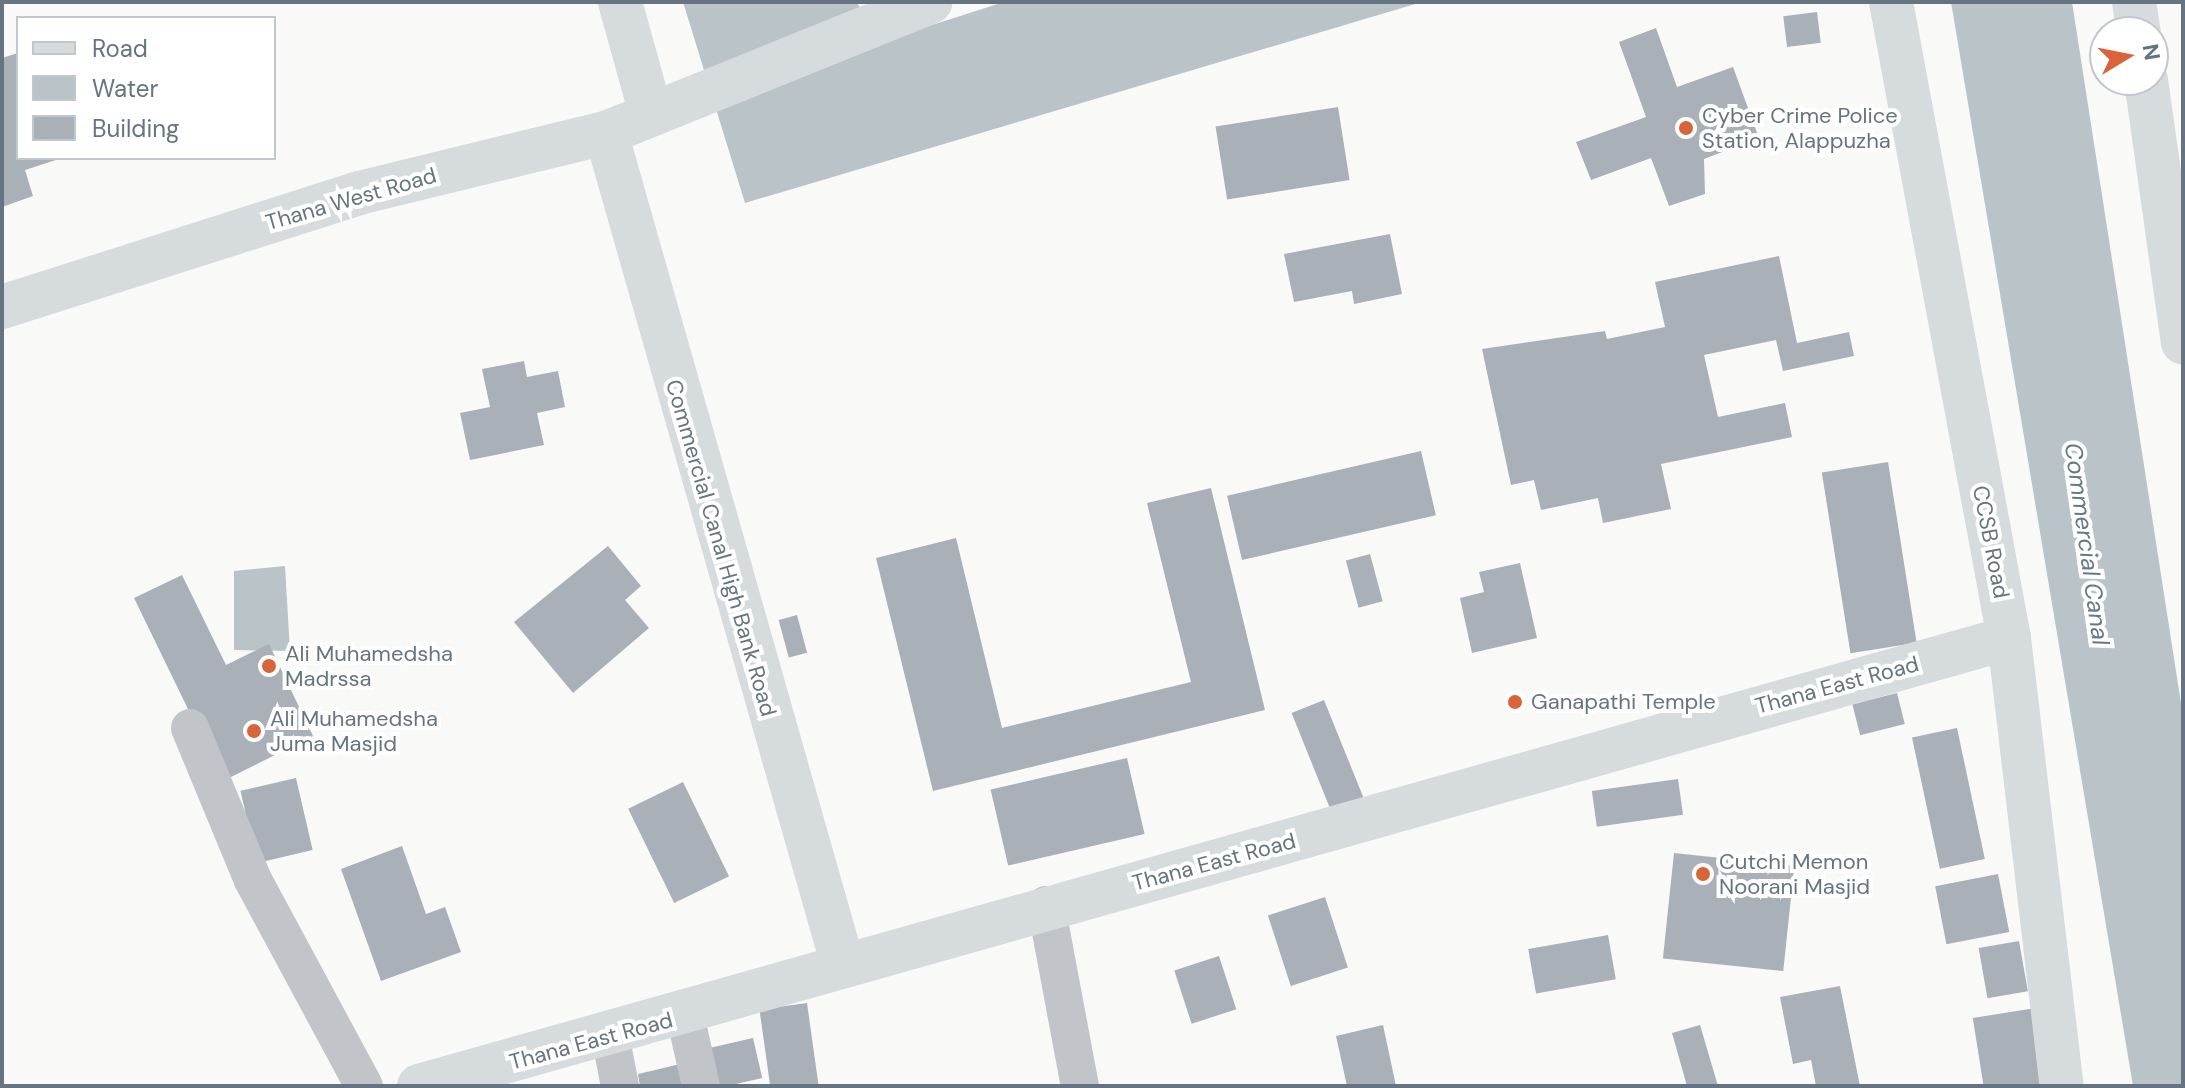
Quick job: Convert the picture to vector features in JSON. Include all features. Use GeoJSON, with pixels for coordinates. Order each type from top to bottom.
{"type":"FeatureCollection","features":[{"type":"Feature","properties":{"kind":"main road"},"geometry":{"type":"LineString","coordinates":[[620,2],[650,110]]}},
{"type":"Feature","properties":{"kind":"main road","name":"CCSB Road"},"geometry":{"type":"LineString","coordinates":[[1891,2],[2009,638],[2062,1086]]}},
{"type":"Feature","properties":{"kind":"main road","name":"Thana West Road"},"geometry":{"type":"LineString","coordinates":[[2,307],[359,193],[606,133],[650,110],[699,94],[912,8]]}},
{"type":"Feature","properties":{"kind":"main road"},"geometry":{"type":"LineString","coordinates":[[2148,96],[2183,342]]}},
{"type":"Feature","properties":{"kind":"main road","name":"Commercial Canal High Bank Road"},"geometry":{"type":"LineString","coordinates":[[606,133],[842,962]]}},
{"type":"Feature","properties":{"kind":"main road","name":"Thana East Road"},"geometry":{"type":"LineString","coordinates":[[419,1086],[685,1015],[842,962],[1046,905],[1213,864],[2009,638]]}},
{"type":"Feature","properties":{"kind":"street"},"geometry":{"type":"LineString","coordinates":[[190,728],[253,880],[364,1086]]}},
{"type":"Feature","properties":{"kind":"street"},"geometry":{"type":"LineString","coordinates":[[1046,905],[1080,1086]]}},
{"type":"Feature","properties":{"kind":"street"},"geometry":{"type":"LineString","coordinates":[[685,1015],[701,1086]]}},
{"type":"Feature","properties":{"kind":"street"},"geometry":{"type":"LineString","coordinates":[[610,1035],[620,1086]]}},
{"type":"Feature","properties":{"kind":"water"},"geometry":{"type":"Polygon","coordinates":[[[683,2],[856,2],[885,40],[1004,2],[1422,2],[745,203],[683,2]]]}},
{"type":"Feature","properties":{"kind":"water","name":"Commercial Canal"},"geometry":{"type":"Polygon","coordinates":[[[1951,2],[2072,2],[2183,716],[2183,1086],[2133,1086],[1951,2]]]}},
{"type":"Feature","properties":{"kind":"water"},"geometry":{"type":"Polygon","coordinates":[[[285,566],[290,651],[234,650],[234,571],[285,566]]]}},
{"type":"Feature","properties":{"kind":"building"},"geometry":{"type":"Polygon","coordinates":[[[1817,12],[1821,43],[1787,47],[1783,16],[1817,12]]]}},
{"type":"Feature","properties":{"kind":"building","name":"Cyber Crime Police Station, Alappuzha"},"geometry":{"type":"Polygon","coordinates":[[[1656,28],[1677,87],[1733,67],[1759,138],[1704,159],[1705,194],[1669,206],[1651,158],[1591,180],[1576,142],[1646,117],[1619,42],[1656,28]]]}},
{"type":"Feature","properties":{"kind":"building"},"geometry":{"type":"Polygon","coordinates":[[[16,54],[16,160],[56,160],[25,170],[33,196],[2,207],[2,58],[16,54]]]}},
{"type":"Feature","properties":{"kind":"building"},"geometry":{"type":"Polygon","coordinates":[[[1338,107],[1350,180],[1227,199],[1216,126],[1338,107]]]}},
{"type":"Feature","properties":{"kind":"building"},"geometry":{"type":"Polygon","coordinates":[[[1390,234],[1402,294],[1354,304],[1352,291],[1294,302],[1284,254],[1390,234]]]}},
{"type":"Feature","properties":{"kind":"building"},"geometry":{"type":"Polygon","coordinates":[[[1779,256],[1797,343],[1849,332],[1854,356],[1783,371],[1776,340],[1704,355],[1718,417],[1785,403],[1792,437],[1661,464],[1671,509],[1603,523],[1598,498],[1541,510],[1534,480],[1511,485],[1482,349],[1605,331],[1607,339],[1665,327],[1655,282],[1779,256]]]}},
{"type":"Feature","properties":{"kind":"building"},"geometry":{"type":"Polygon","coordinates":[[[524,361],[527,377],[558,371],[565,407],[537,413],[544,445],[470,460],[460,413],[490,407],[482,369],[524,361]]]}},
{"type":"Feature","properties":{"kind":"building"},"geometry":{"type":"Polygon","coordinates":[[[1421,451],[1436,515],[1242,560],[1227,496],[1421,451]]]}},
{"type":"Feature","properties":{"kind":"building"},"geometry":{"type":"Polygon","coordinates":[[[1888,462],[1917,643],[1850,653],[1822,472],[1888,462]]]}},
{"type":"Feature","properties":{"kind":"building"},"geometry":{"type":"Polygon","coordinates":[[[1211,488],[1265,710],[933,791],[876,558],[956,538],[1002,728],[1191,682],[1147,503],[1211,488]]]}},
{"type":"Feature","properties":{"kind":"building"},"geometry":{"type":"Polygon","coordinates":[[[608,546],[641,586],[625,600],[649,628],[573,693],[514,622],[608,546]]]}},
{"type":"Feature","properties":{"kind":"building"},"geometry":{"type":"Polygon","coordinates":[[[1370,554],[1383,601],[1359,608],[1346,560],[1370,554]]]}},
{"type":"Feature","properties":{"kind":"building"},"geometry":{"type":"Polygon","coordinates":[[[1520,563],[1537,638],[1472,653],[1460,598],[1484,592],[1479,572],[1520,563]]]}},
{"type":"Feature","properties":{"kind":"building"},"geometry":{"type":"Polygon","coordinates":[[[182,575],[226,665],[269,644],[313,736],[223,781],[134,598],[182,575]]]}},
{"type":"Feature","properties":{"kind":"building"},"geometry":{"type":"Polygon","coordinates":[[[797,615],[807,653],[789,658],[779,620],[797,615]]]}},
{"type":"Feature","properties":{"kind":"building"},"geometry":{"type":"Polygon","coordinates":[[[1897,693],[1905,724],[1860,735],[1852,704],[1897,693]]]}},
{"type":"Feature","properties":{"kind":"building"},"geometry":{"type":"Polygon","coordinates":[[[1324,700],[1363,797],[1331,810],[1292,713],[1324,700]]]}},
{"type":"Feature","properties":{"kind":"building"},"geometry":{"type":"Polygon","coordinates":[[[1957,728],[1985,859],[1940,869],[1912,738],[1957,728]]]}},
{"type":"Feature","properties":{"kind":"building"},"geometry":{"type":"Polygon","coordinates":[[[1127,758],[1145,834],[1008,865],[991,789],[1127,758]]]}},
{"type":"Feature","properties":{"kind":"building"},"geometry":{"type":"Polygon","coordinates":[[[296,778],[313,850],[257,863],[240,791],[296,778]]]}},
{"type":"Feature","properties":{"kind":"building"},"geometry":{"type":"Polygon","coordinates":[[[1678,779],[1683,815],[1597,827],[1592,791],[1678,779]]]}},
{"type":"Feature","properties":{"kind":"building"},"geometry":{"type":"Polygon","coordinates":[[[683,782],[729,876],[674,903],[628,809],[683,782]]]}},
{"type":"Feature","properties":{"kind":"building"},"geometry":{"type":"Polygon","coordinates":[[[402,846],[426,914],[445,907],[461,952],[381,981],[341,869],[402,846]]]}},
{"type":"Feature","properties":{"kind":"building"},"geometry":{"type":"Polygon","coordinates":[[[1674,853],[1794,866],[1783,971],[1663,958],[1674,853]]]}},
{"type":"Feature","properties":{"kind":"building"},"geometry":{"type":"Polygon","coordinates":[[[1998,874],[2009,932],[1946,944],[1935,886],[1998,874]]]}},
{"type":"Feature","properties":{"kind":"building"},"geometry":{"type":"Polygon","coordinates":[[[1325,897],[1348,967],[1291,986],[1268,916],[1325,897]]]}},
{"type":"Feature","properties":{"kind":"building"},"geometry":{"type":"Polygon","coordinates":[[[1608,935],[1616,979],[1536,993],[1528,949],[1608,935]]]}},
{"type":"Feature","properties":{"kind":"building"},"geometry":{"type":"Polygon","coordinates":[[[2019,941],[2028,991],[1987,998],[1979,948],[2019,941]]]}},
{"type":"Feature","properties":{"kind":"building"},"geometry":{"type":"Polygon","coordinates":[[[1219,956],[1236,1009],[1192,1024],[1174,971],[1219,956]]]}},
{"type":"Feature","properties":{"kind":"building"},"geometry":{"type":"Polygon","coordinates":[[[1840,986],[1860,1086],[1816,1086],[1811,1060],[1793,1064],[1780,997],[1840,986]]]}},
{"type":"Feature","properties":{"kind":"building"},"geometry":{"type":"Polygon","coordinates":[[[807,1003],[818,1084],[770,1086],[759,1010],[807,1003]]]}},
{"type":"Feature","properties":{"kind":"building"},"geometry":{"type":"Polygon","coordinates":[[[2036,1008],[2048,1086],[1984,1086],[1973,1018],[2036,1008]]]}},
{"type":"Feature","properties":{"kind":"building"},"geometry":{"type":"Polygon","coordinates":[[[1383,1025],[1396,1086],[1347,1086],[1336,1036],[1383,1025]]]}},
{"type":"Feature","properties":{"kind":"building"},"geometry":{"type":"Polygon","coordinates":[[[1700,1025],[1718,1086],[1687,1086],[1672,1033],[1700,1025]]]}},
{"type":"Feature","properties":{"kind":"building"},"geometry":{"type":"Polygon","coordinates":[[[753,1038],[762,1078],[727,1086],[707,1086],[698,1051],[753,1038]]]}},
{"type":"Feature","properties":{"kind":"building"},"geometry":{"type":"Polygon","coordinates":[[[689,1062],[695,1086],[640,1086],[638,1074],[689,1062]]]}},
{"type":"Feature","properties":{"kind":"place","name":"Cyber Crime Police Station, Alappuzha"},"geometry":{"type":"Point","coordinates":[1686,128]}},
{"type":"Feature","properties":{"kind":"place","name":"Ali Muhamedsha Madrssa"},"geometry":{"type":"Point","coordinates":[269,666]}},
{"type":"Feature","properties":{"kind":"place","name":"Ganapathi Temple"},"geometry":{"type":"Point","coordinates":[1515,702]}},
{"type":"Feature","properties":{"kind":"place","name":"Ali Muhamedsha Juma Masjid"},"geometry":{"type":"Point","coordinates":[254,731]}},
{"type":"Feature","properties":{"kind":"place","name":"Cutchi Memon Noorani Masjid"},"geometry":{"type":"Point","coordinates":[1703,874]}}]}
